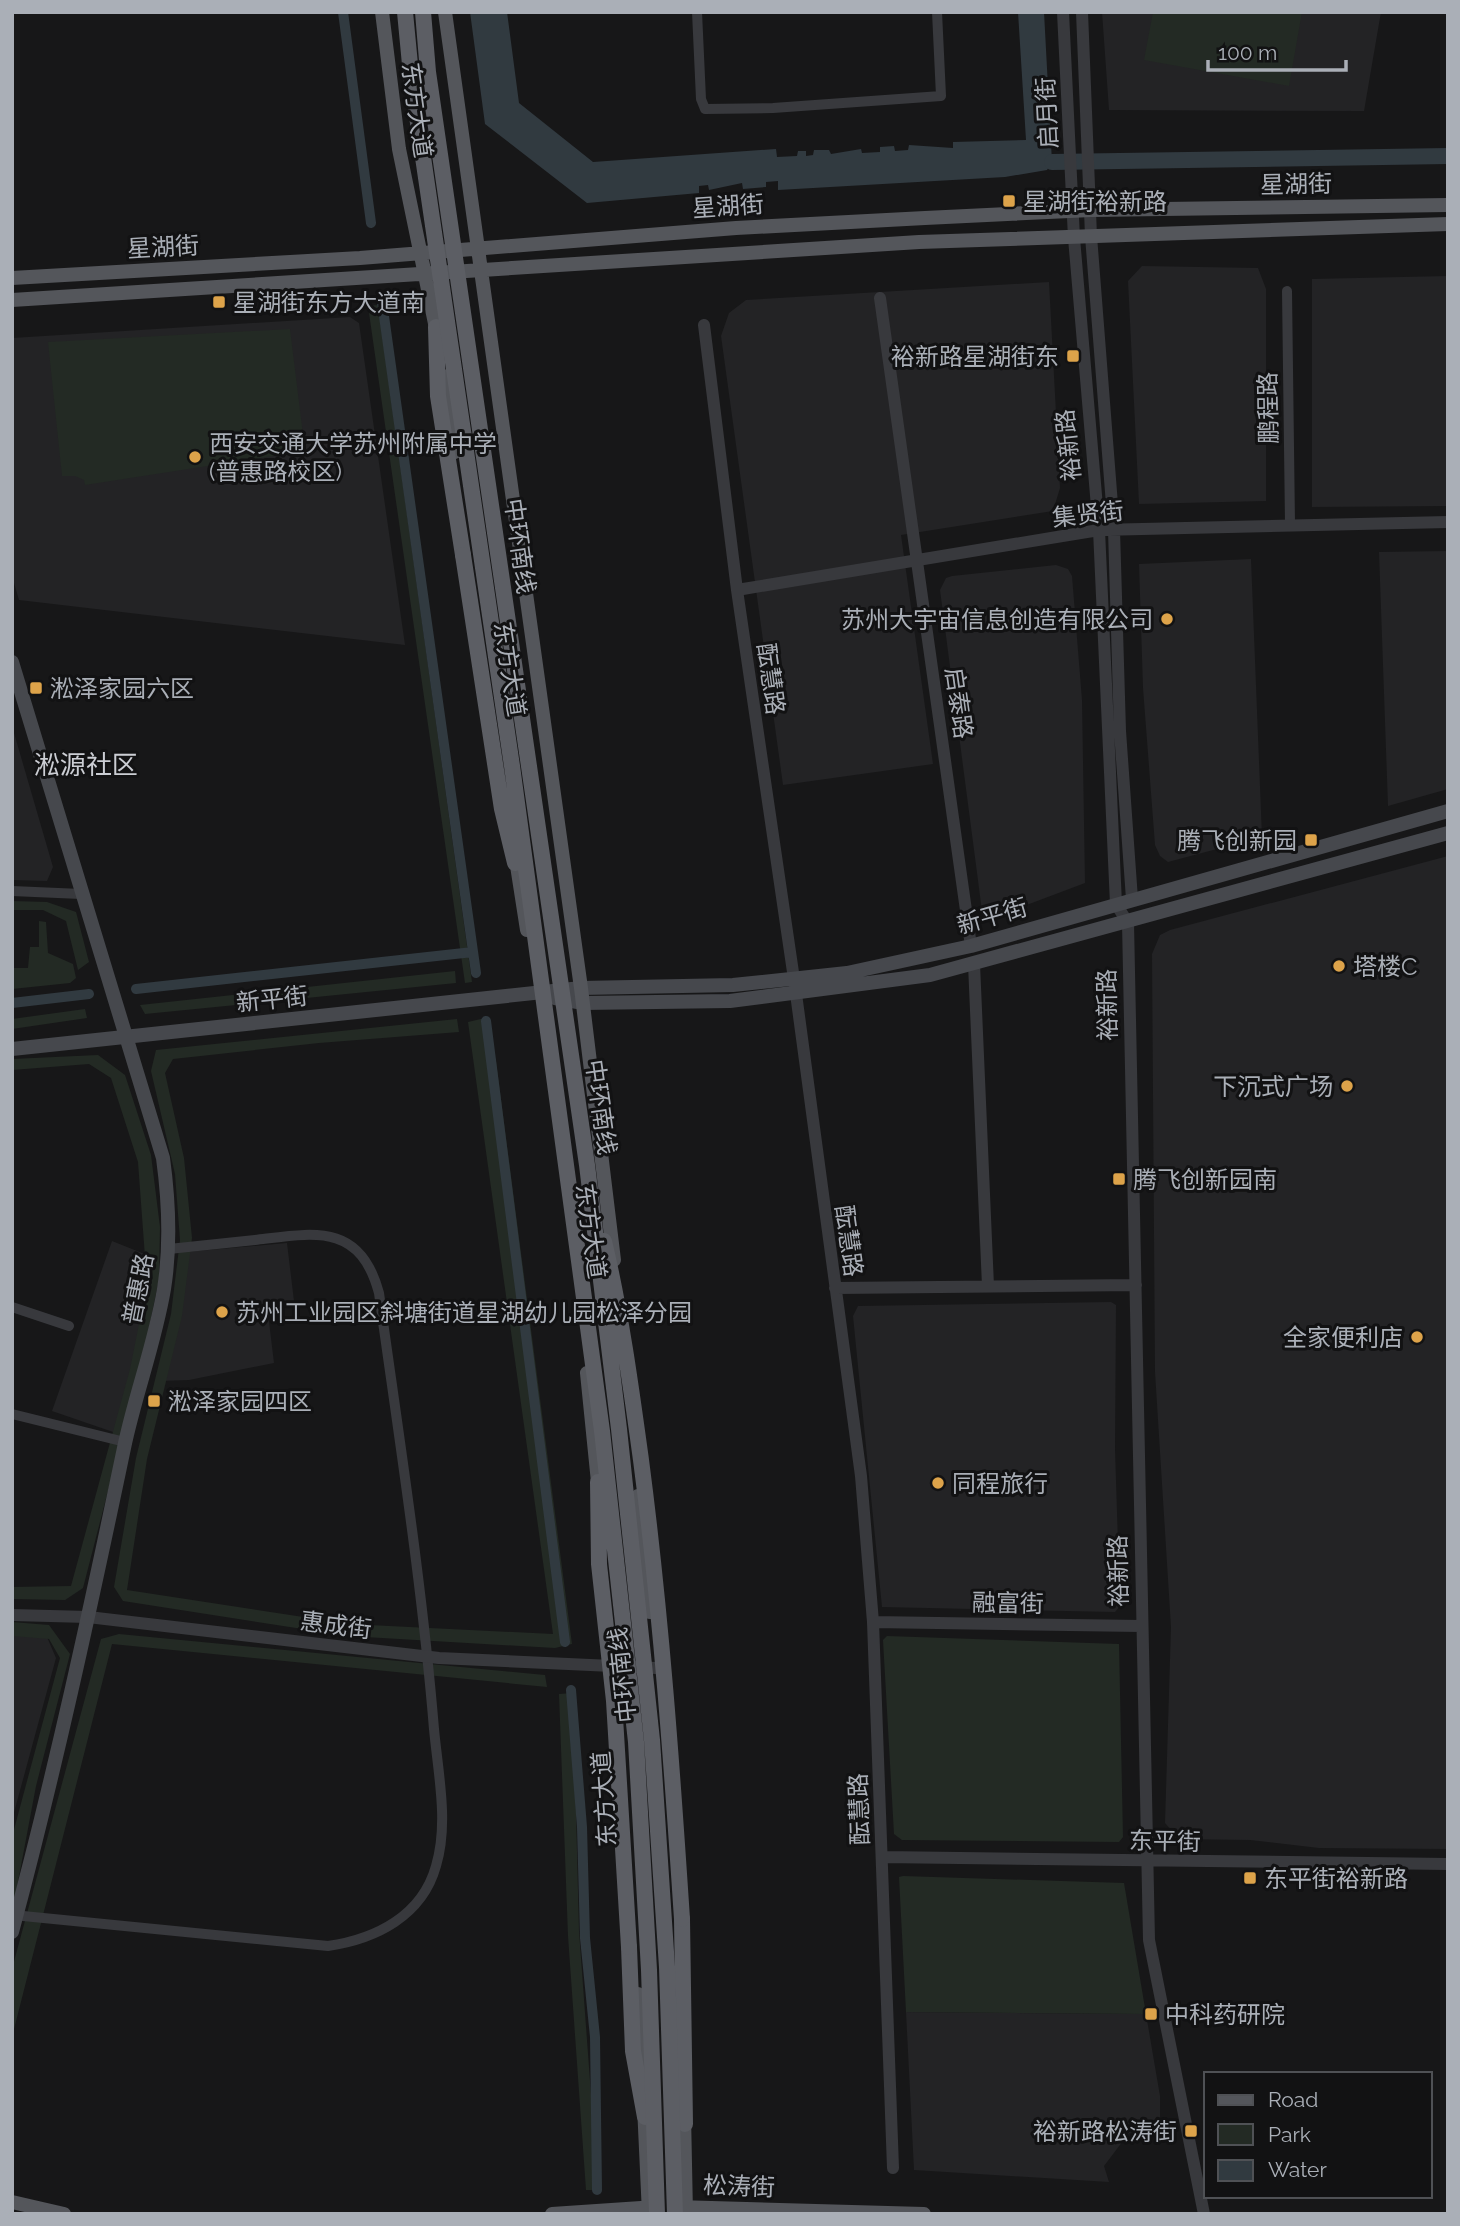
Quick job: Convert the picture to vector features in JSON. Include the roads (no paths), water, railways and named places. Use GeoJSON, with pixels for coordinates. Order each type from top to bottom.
{"type":"FeatureCollection","features":[{"type":"Feature","properties":{"kind":"highway","name":"中环南线"},"geometry":{"type":"LineString","coordinates":[[405,12],[411,75],[500,684],[597,1392],[636,1742],[649,1970],[651,2211]]}},
{"type":"Feature","properties":{"kind":"highway","name":"中环南线"},"geometry":{"type":"LineString","coordinates":[[423,12],[430,86],[587,1165],[620,1429],[652,1740],[682,2211]]}},
{"type":"Feature","properties":{"kind":"highway"},"geometry":{"type":"LineString","coordinates":[[436,327],[438,396],[502,809],[533,935]]}},
{"type":"Feature","properties":{"kind":"highway"},"geometry":{"type":"LineString","coordinates":[[587,1165],[617,1295],[650,1529],[666,1676],[682,1919],[684,2124]]}},
{"type":"Feature","properties":{"kind":"highway"},"geometry":{"type":"LineString","coordinates":[[597,1392],[600,1564],[614,1701],[633,2051],[645,2117]]}},
{"type":"Feature","properties":{"kind":"main road","name":"东方大道"},"geometry":{"type":"LineString","coordinates":[[382,12],[399,149],[418,252],[436,327],[536,994],[587,1373],[617,1668],[651,2211]]}},
{"type":"Feature","properties":{"kind":"main road","name":"东方大道"},"geometry":{"type":"LineString","coordinates":[[444,12],[607,1189],[656,1668],[672,1878],[684,2124],[682,2211]]}},
{"type":"Feature","properties":{"kind":"main road","name":"星湖街"},"geometry":{"type":"LineString","coordinates":[[12,278],[477,249],[736,228],[1091,210],[1448,205]]}},
{"type":"Feature","properties":{"kind":"main road","name":"星湖街"},"geometry":{"type":"LineString","coordinates":[[12,300],[919,242],[1448,224]]}},
{"type":"Feature","properties":{"kind":"main road","name":"普惠路"},"geometry":{"type":"LineString","coordinates":[[12,662],[163,1158],[169,1201],[169,1249],[163,1292],[125,1442],[88,1617],[12,1932]]}},
{"type":"Feature","properties":{"kind":"main road","name":"新平街"},"geometry":{"type":"LineString","coordinates":[[12,1049],[581,988],[733,985],[794,979],[911,961],[1448,811]]}},
{"type":"Feature","properties":{"kind":"main road","name":"新平街"},"geometry":{"type":"LineString","coordinates":[[536,994],[583,1003],[730,1001],[795,995],[930,975],[1448,834]]}},
{"type":"Feature","properties":{"kind":"main road","name":"裕新路"},"geometry":{"type":"LineString","coordinates":[[1128,923],[1132,899]]}},
{"type":"Feature","properties":{"kind":"main road"},"geometry":{"type":"LineString","coordinates":[[12,2202],[64,2214]]}},
{"type":"Feature","properties":{"kind":"main road","name":"松涛街"},"geometry":{"type":"LineString","coordinates":[[552,2214],[617,2210],[923,2214]]}},
{"type":"Feature","properties":{"kind":"street"},"geometry":{"type":"LineString","coordinates":[[697,12],[701,99],[705,109],[773,108],[941,96],[937,12]]}},
{"type":"Feature","properties":{"kind":"street","name":"启月街"},"geometry":{"type":"LineString","coordinates":[[1063,12],[1073,211]]}},
{"type":"Feature","properties":{"kind":"street","name":"启月街"},"geometry":{"type":"LineString","coordinates":[[1082,12],[1091,210]]}},
{"type":"Feature","properties":{"kind":"street","name":"裕新路"},"geometry":{"type":"LineString","coordinates":[[1091,210],[1114,530],[1120,731],[1132,899]]}},
{"type":"Feature","properties":{"kind":"street","name":"裕新路"},"geometry":{"type":"LineString","coordinates":[[1073,211],[1099,530],[1116,904],[1128,923],[1149,1940],[1204,2214]]}},
{"type":"Feature","properties":{"kind":"street","name":"鹏程路"},"geometry":{"type":"LineString","coordinates":[[1287,291],[1290,524]]}},
{"type":"Feature","properties":{"kind":"street","name":"启泰路"},"geometry":{"type":"LineString","coordinates":[[880,298],[971,946]]}},
{"type":"Feature","properties":{"kind":"street","name":"酝慧路"},"geometry":{"type":"LineString","coordinates":[[704,325],[737,590],[862,1476],[873,1622],[893,2168]]}},
{"type":"Feature","properties":{"kind":"street","name":"集贤街"},"geometry":{"type":"LineString","coordinates":[[737,590],[1099,530],[1448,522]]}},
{"type":"Feature","properties":{"kind":"street"},"geometry":{"type":"LineString","coordinates":[[12,891],[81,894]]}},
{"type":"Feature","properties":{"kind":"street"},"geometry":{"type":"LineString","coordinates":[[974,964],[988,1286]]}},
{"type":"Feature","properties":{"kind":"street"},"geometry":{"type":"LineString","coordinates":[[15,1915],[310,1946],[355,1942],[389,1927],[421,1897],[436,1867],[441,1841],[428,1657],[379,1293],[367,1261],[341,1239],[320,1233],[169,1249]]}},
{"type":"Feature","properties":{"kind":"street"},"geometry":{"type":"LineString","coordinates":[[835,1288],[1136,1284]]}},
{"type":"Feature","properties":{"kind":"street"},"geometry":{"type":"LineString","coordinates":[[12,1307],[69,1326]]}},
{"type":"Feature","properties":{"kind":"street"},"geometry":{"type":"LineString","coordinates":[[12,1414],[125,1442]]}},
{"type":"Feature","properties":{"kind":"street","name":"惠成街"},"geometry":{"type":"LineString","coordinates":[[12,1615],[88,1617],[428,1657],[656,1668]]}},
{"type":"Feature","properties":{"kind":"street","name":"融富街"},"geometry":{"type":"LineString","coordinates":[[873,1622],[1142,1626]]}},
{"type":"Feature","properties":{"kind":"street","name":"东平街"},"geometry":{"type":"LineString","coordinates":[[882,1857],[1148,1863],[1448,1864]]}},
{"type":"Feature","properties":{"kind":"water"},"geometry":{"type":"Polygon","coordinates":[[[470,12],[507,12],[519,103],[593,162],[776,149],[777,157],[797,156],[798,151],[806,151],[806,156],[813,155],[814,150],[829,150],[831,154],[861,149],[862,153],[880,152],[880,147],[894,146],[895,151],[908,150],[909,145],[953,148],[953,142],[1026,140],[1018,12],[1044,12],[1052,162],[1047,170],[1005,177],[778,190],[778,181],[766,182],[766,187],[743,189],[742,183],[709,190],[708,185],[699,186],[699,193],[587,203],[485,124],[470,12]]]}},
{"type":"Feature","properties":{"kind":"waterway"},"geometry":{"type":"LineString","coordinates":[[343,12],[371,223]]}},
{"type":"Feature","properties":{"kind":"waterway"},"geometry":{"type":"LineString","coordinates":[[1052,162],[1448,156]]}},
{"type":"Feature","properties":{"kind":"waterway"},"geometry":{"type":"LineString","coordinates":[[382,302],[476,973]]}},
{"type":"Feature","properties":{"kind":"waterway"},"geometry":{"type":"LineString","coordinates":[[136,989],[473,952]]}},
{"type":"Feature","properties":{"kind":"waterway"},"geometry":{"type":"LineString","coordinates":[[12,1003],[89,994]]}},
{"type":"Feature","properties":{"kind":"waterway"},"geometry":{"type":"LineString","coordinates":[[486,1021],[565,1642]]}},
{"type":"Feature","properties":{"kind":"waterway"},"geometry":{"type":"LineString","coordinates":[[571,1690],[582,1827],[585,1938],[595,2037],[597,2190]]}},
{"type":"Feature","properties":{"kind":"place","name":"星湖街裕新路"},"geometry":{"type":"Point","coordinates":[1009,201]}},
{"type":"Feature","properties":{"kind":"place","name":"星湖街东方大道南"},"geometry":{"type":"Point","coordinates":[219,302]}},
{"type":"Feature","properties":{"kind":"place","name":"裕新路星湖街东"},"geometry":{"type":"Point","coordinates":[1073,356]}},
{"type":"Feature","properties":{"kind":"place","name":"西安交通大学苏州附属中学 (普惠路校区)"},"geometry":{"type":"Point","coordinates":[195,457]}},
{"type":"Feature","properties":{"kind":"place","name":"苏州大宇宙信息创造有限公司"},"geometry":{"type":"Point","coordinates":[1167,619]}},
{"type":"Feature","properties":{"kind":"place","name":"淞泽家园六区"},"geometry":{"type":"Point","coordinates":[36,688]}},
{"type":"Feature","properties":{"kind":"place","name":"腾飞创新园"},"geometry":{"type":"Point","coordinates":[1311,840]}},
{"type":"Feature","properties":{"kind":"place","name":"塔楼C"},"geometry":{"type":"Point","coordinates":[1339,966]}},
{"type":"Feature","properties":{"kind":"place","name":"下沉式广场"},"geometry":{"type":"Point","coordinates":[1347,1086]}},
{"type":"Feature","properties":{"kind":"place","name":"腾飞创新园南"},"geometry":{"type":"Point","coordinates":[1119,1179]}},
{"type":"Feature","properties":{"kind":"place","name":"苏州工业园区斜塘街道星湖幼儿园松泽分园"},"geometry":{"type":"Point","coordinates":[222,1312]}},
{"type":"Feature","properties":{"kind":"place","name":"全家便利店"},"geometry":{"type":"Point","coordinates":[1417,1337]}},
{"type":"Feature","properties":{"kind":"place","name":"淞泽家园四区"},"geometry":{"type":"Point","coordinates":[154,1401]}},
{"type":"Feature","properties":{"kind":"place","name":"同程旅行"},"geometry":{"type":"Point","coordinates":[938,1483]}},
{"type":"Feature","properties":{"kind":"place","name":"东平街裕新路"},"geometry":{"type":"Point","coordinates":[1250,1878]}},
{"type":"Feature","properties":{"kind":"place","name":"中科药研院"},"geometry":{"type":"Point","coordinates":[1151,2014]}},
{"type":"Feature","properties":{"kind":"place","name":"裕新路松涛街"},"geometry":{"type":"Point","coordinates":[1191,2131]}},
{"type":"Feature","properties":{"kind":"district","name":"淞源社区"},"geometry":{"type":"Point","coordinates":[86,765]}}]}
